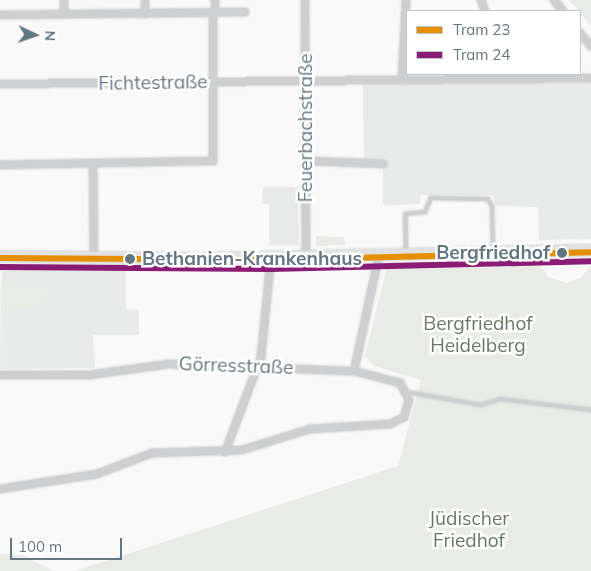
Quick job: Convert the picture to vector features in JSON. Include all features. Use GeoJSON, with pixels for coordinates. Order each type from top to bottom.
{"type":"FeatureCollection","features":[{"type":"Feature","properties":{"kind":"main road"},"geometry":{"type":"LineString","coordinates":[[0,256],[94,258],[271,257],[591,250]]}},
{"type":"Feature","properties":{"kind":"street"},"geometry":{"type":"LineString","coordinates":[[64,0],[64,14]]}},
{"type":"Feature","properties":{"kind":"street"},"geometry":{"type":"LineString","coordinates":[[145,14],[146,0]]}},
{"type":"Feature","properties":{"kind":"street"},"geometry":{"type":"LineString","coordinates":[[0,165],[213,162],[215,0]]}},
{"type":"Feature","properties":{"kind":"street","name":"Feuerbachstraße"},"geometry":{"type":"LineString","coordinates":[[305,0],[306,256]]}},
{"type":"Feature","properties":{"kind":"street"},"geometry":{"type":"LineString","coordinates":[[402,80],[406,0]]}},
{"type":"Feature","properties":{"kind":"street"},"geometry":{"type":"LineString","coordinates":[[554,0],[562,10]]}},
{"type":"Feature","properties":{"kind":"street"},"geometry":{"type":"LineString","coordinates":[[0,15],[245,12]]}},
{"type":"Feature","properties":{"kind":"street"},"geometry":{"type":"LineString","coordinates":[[581,34],[591,46]]}},
{"type":"Feature","properties":{"kind":"street","name":"Fichtestraße"},"geometry":{"type":"LineString","coordinates":[[0,84],[402,80],[510,76],[591,78]]}},
{"type":"Feature","properties":{"kind":"street"},"geometry":{"type":"LineString","coordinates":[[306,161],[383,164]]}},
{"type":"Feature","properties":{"kind":"street"},"geometry":{"type":"LineString","coordinates":[[93,164],[94,258]]}},
{"type":"Feature","properties":{"kind":"street"},"geometry":{"type":"LineString","coordinates":[[354,371],[380,255]]}},
{"type":"Feature","properties":{"kind":"street"},"geometry":{"type":"LineString","coordinates":[[225,452],[258,366],[265,329],[271,257]]}},
{"type":"Feature","properties":{"kind":"street","name":"Görresstraße"},"geometry":{"type":"LineString","coordinates":[[0,375],[89,375],[168,364],[258,366],[354,371],[393,379],[407,392]]}},
{"type":"Feature","properties":{"kind":"street"},"geometry":{"type":"LineString","coordinates":[[0,489],[97,474],[152,453],[225,452],[254,447],[320,428],[395,423],[408,409],[407,392]]}},
{"type":"Feature","properties":{"kind":"lane"},"geometry":{"type":"LineString","coordinates":[[406,254],[405,214],[425,212],[431,198],[488,199],[492,207],[493,252]]}},
{"type":"Feature","properties":{"kind":"lane"},"geometry":{"type":"LineString","coordinates":[[407,392],[481,405],[500,400],[591,410]]}},
{"type":"Feature","properties":{"kind":"shaded area"},"geometry":{"type":"Polygon","coordinates":[[[591,81],[591,239],[539,240],[538,207],[495,206],[493,195],[421,195],[420,204],[383,205],[383,160],[364,160],[363,84],[591,81]]]}},
{"type":"Feature","properties":{"kind":"shaded area"},"geometry":{"type":"Polygon","coordinates":[[[263,187],[298,187],[299,245],[269,245],[269,204],[262,204],[263,187]]]}},
{"type":"Feature","properties":{"kind":"shaded area","name":"Bethanien-Krankenhaus"},"geometry":{"type":"Polygon","coordinates":[[[2,267],[126,270],[126,309],[139,310],[139,335],[93,335],[95,368],[0,369],[2,267]]]}},
{"type":"Feature","properties":{"kind":"green space"},"geometry":{"type":"Polygon","coordinates":[[[568,0],[591,0],[591,27],[581,10],[568,0]]]}},
{"type":"Feature","properties":{"kind":"green space"},"geometry":{"type":"Polygon","coordinates":[[[316,236],[344,237],[345,245],[316,246],[316,236]]]}},
{"type":"Feature","properties":{"kind":"green space","name":"Bergfriedhof Heidelberg"},"geometry":{"type":"Polygon","coordinates":[[[388,262],[538,262],[548,277],[567,283],[580,278],[591,266],[591,571],[75,571],[398,466],[421,380],[374,366],[365,356],[388,262]]]}},
{"type":"Feature","properties":{"kind":"green space"},"geometry":{"type":"Polygon","coordinates":[[[1,283],[49,287],[48,301],[36,309],[13,308],[5,326],[9,349],[7,368],[0,368],[1,283]]]}},
{"type":"Feature","properties":{"kind":"green space"},"geometry":{"type":"Polygon","coordinates":[[[0,554],[23,555],[53,571],[0,571],[0,554]]]}},
{"type":"Feature","properties":{"kind":"tram line","name":"23"},"geometry":{"type":"LineString","coordinates":[[0,258],[271,260],[591,252]]}},
{"type":"Feature","properties":{"kind":"tram line","name":"24"},"geometry":{"type":"LineString","coordinates":[[0,267],[271,269],[591,261]]}},
{"type":"Feature","properties":{"kind":"place","name":"Bergfriedhof"},"geometry":{"type":"Point","coordinates":[562,253]}},
{"type":"Feature","properties":{"kind":"place","name":"Bethanien-Krankenhaus"},"geometry":{"type":"Point","coordinates":[130,259]}},
{"type":"Feature","properties":{"kind":"park label","name":"Jüdischer Friedhof"},"geometry":{"type":"Point","coordinates":[469,530]}}]}
